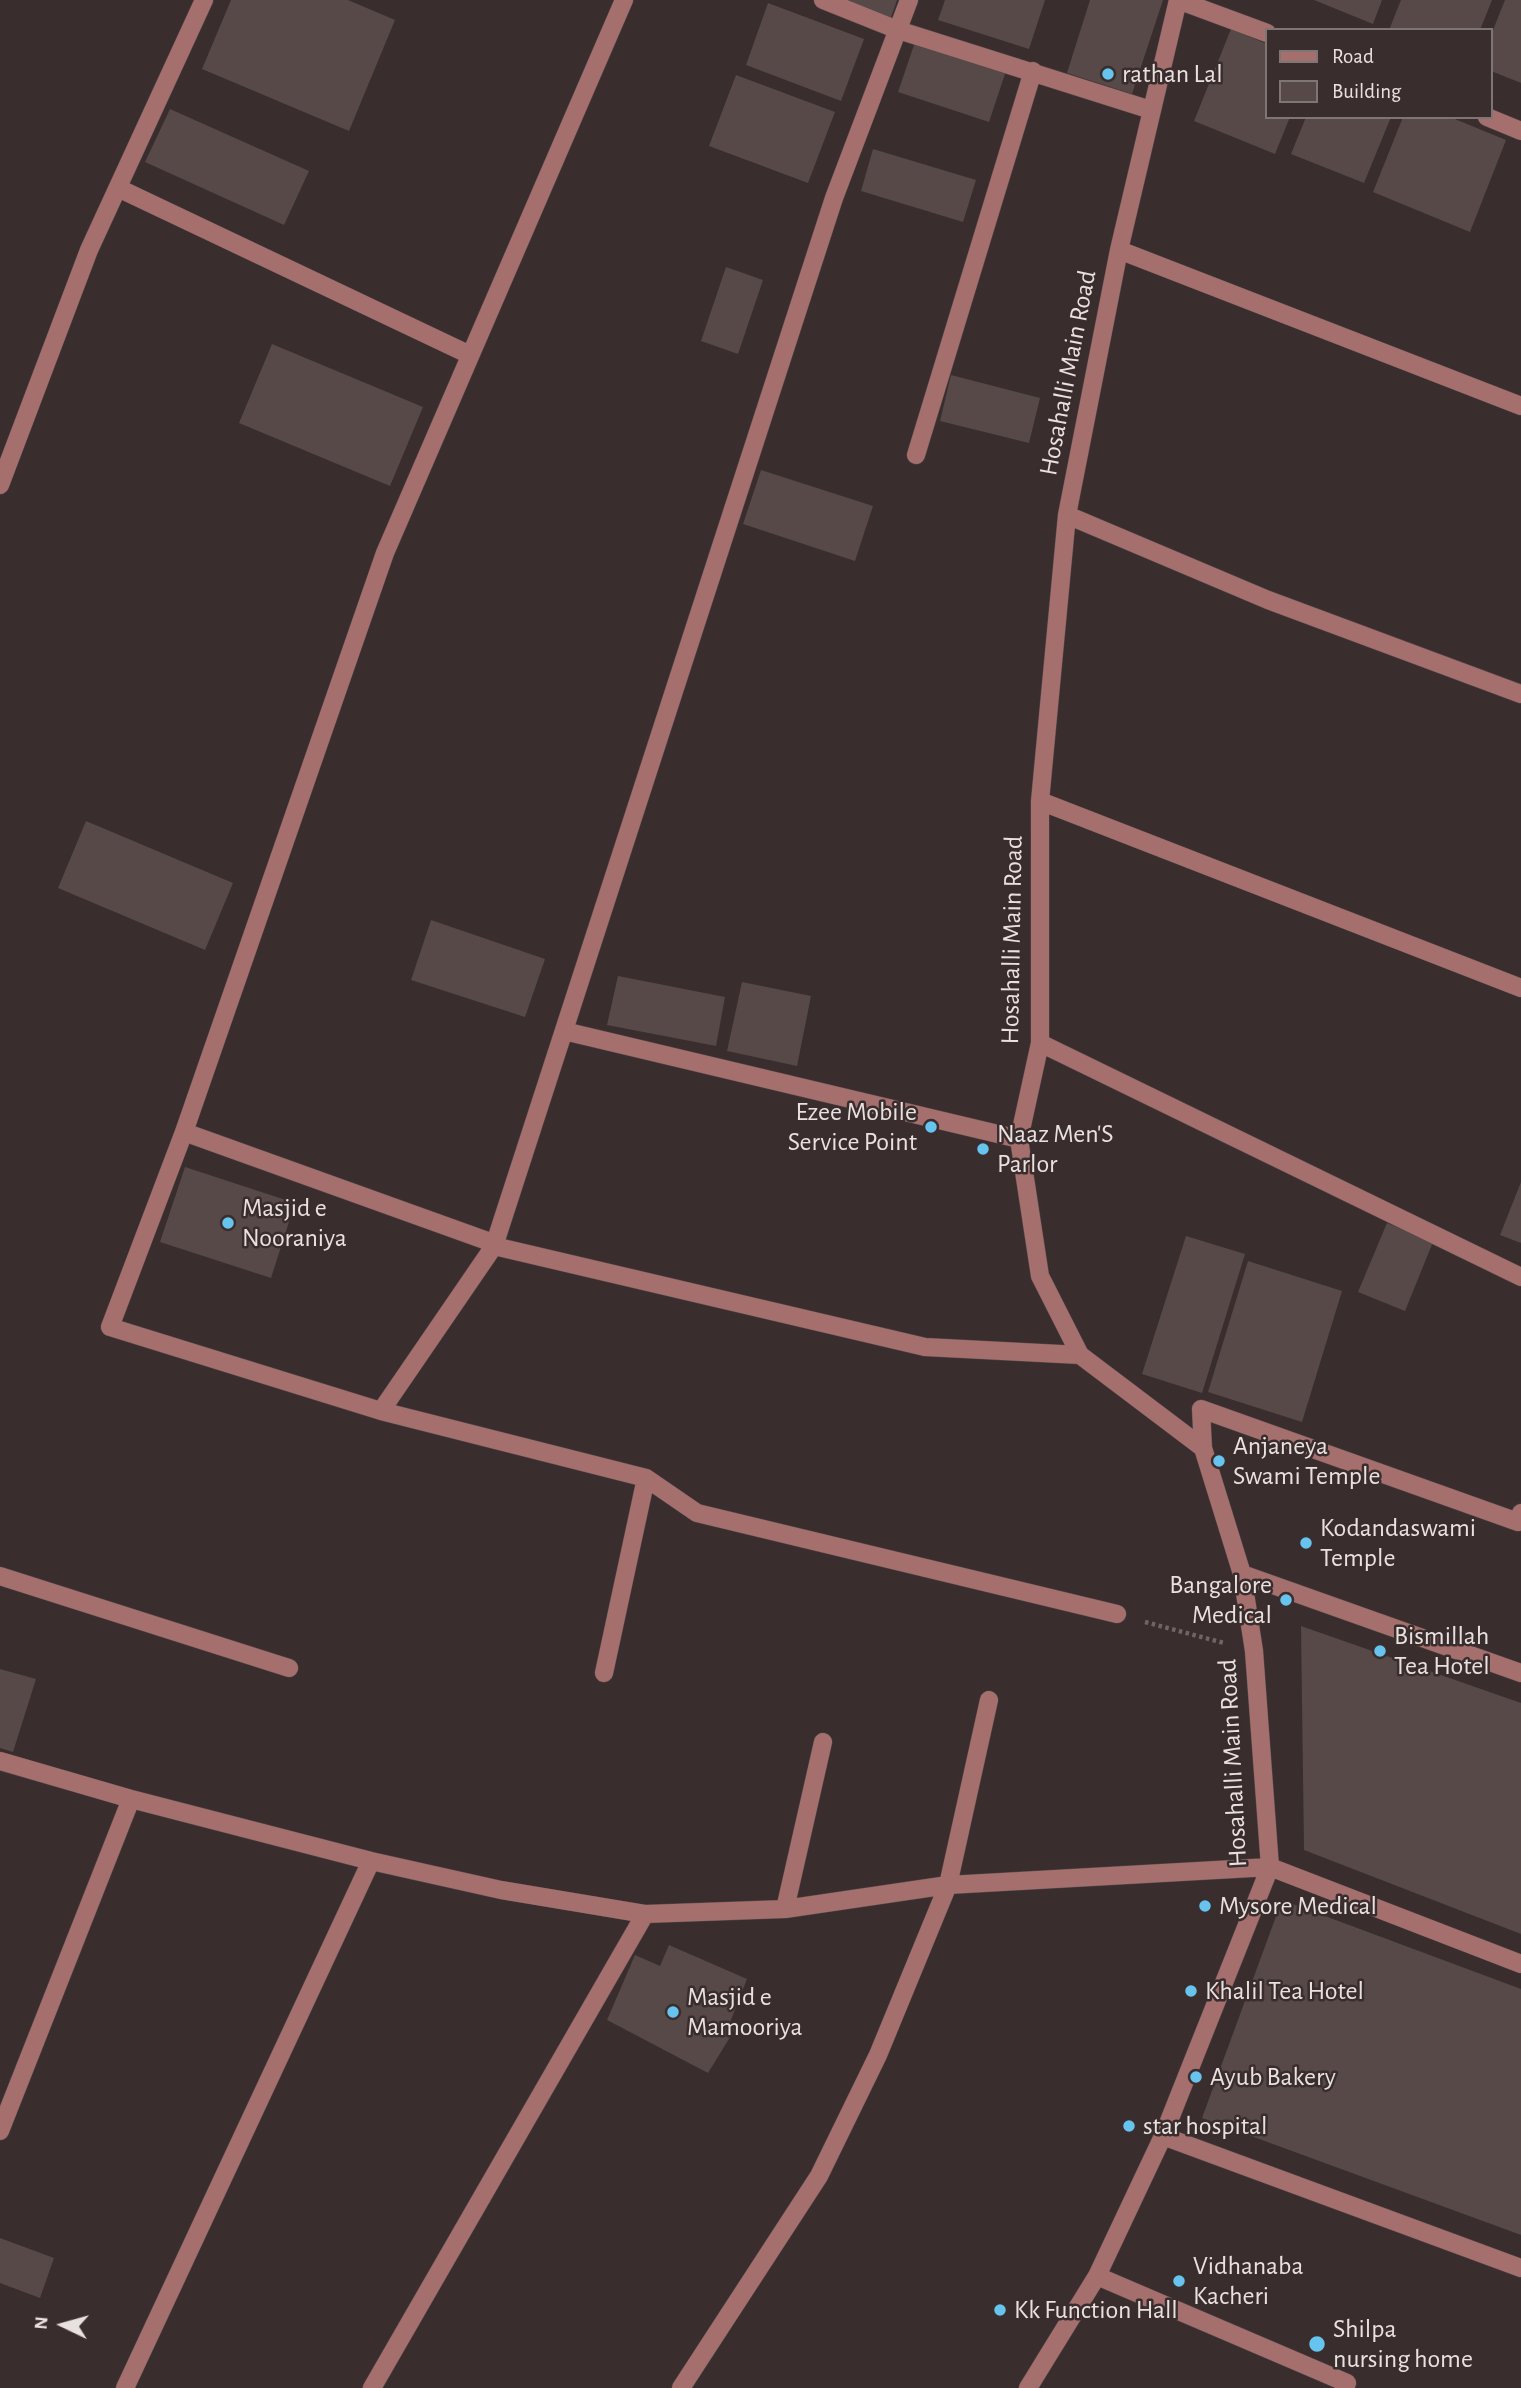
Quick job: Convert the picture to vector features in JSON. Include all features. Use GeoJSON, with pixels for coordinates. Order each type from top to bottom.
{"type":"FeatureCollection","features":[{"type":"Feature","properties":{"kind":"street"},"geometry":{"type":"LineString","coordinates":[[0,485],[89,250],[204,0]]}},
{"type":"Feature","properties":{"kind":"street"},"geometry":{"type":"LineString","coordinates":[[624,0],[385,553],[184,1132],[110,1327],[381,1411],[646,1478],[697,1513],[1117,1614]]}},
{"type":"Feature","properties":{"kind":"street"},"geometry":{"type":"LineString","coordinates":[[823,0],[898,30],[1152,110]]}},
{"type":"Feature","properties":{"kind":"street"},"geometry":{"type":"LineString","coordinates":[[381,1411],[494,1246],[834,198],[909,0]]}},
{"type":"Feature","properties":{"kind":"street"},"geometry":{"type":"LineString","coordinates":[[1178,0],[1266,33]]}},
{"type":"Feature","properties":{"kind":"street","name":"Hosahalli Main Road"},"geometry":{"type":"LineString","coordinates":[[1028,2388],[1097,2276],[1163,2136],[1270,1867],[1254,1651],[1242,1574],[1203,1448],[1080,1355],[1040,1276],[1019,1139],[1040,1043],[1040,801],[1067,515],[1119,250],[1178,0]]}},
{"type":"Feature","properties":{"kind":"street"},"geometry":{"type":"LineString","coordinates":[[916,455],[1033,71]]}},
{"type":"Feature","properties":{"kind":"street"},"geometry":{"type":"LineString","coordinates":[[1492,119],[1521,131]]}},
{"type":"Feature","properties":{"kind":"street"},"geometry":{"type":"LineString","coordinates":[[118,188],[470,355]]}},
{"type":"Feature","properties":{"kind":"street"},"geometry":{"type":"LineString","coordinates":[[1119,250],[1521,407]]}},
{"type":"Feature","properties":{"kind":"street"},"geometry":{"type":"LineString","coordinates":[[1067,515],[1268,600],[1521,694]]}},
{"type":"Feature","properties":{"kind":"street"},"geometry":{"type":"LineString","coordinates":[[1040,801],[1521,988]]}},
{"type":"Feature","properties":{"kind":"street"},"geometry":{"type":"LineString","coordinates":[[564,1031],[1019,1139]]}},
{"type":"Feature","properties":{"kind":"street"},"geometry":{"type":"LineString","coordinates":[[1040,1043],[1521,1276]]}},
{"type":"Feature","properties":{"kind":"street"},"geometry":{"type":"LineString","coordinates":[[184,1132],[494,1243],[494,1246],[925,1347],[1080,1355]]}},
{"type":"Feature","properties":{"kind":"street"},"geometry":{"type":"LineString","coordinates":[[1203,1448],[1201,1409],[1520,1519]]}},
{"type":"Feature","properties":{"kind":"street"},"geometry":{"type":"LineString","coordinates":[[604,1673],[646,1478]]}},
{"type":"Feature","properties":{"kind":"street"},"geometry":{"type":"LineString","coordinates":[[1242,1574],[1521,1673]]}},
{"type":"Feature","properties":{"kind":"street"},"geometry":{"type":"LineString","coordinates":[[0,1576],[289,1668]]}},
{"type":"Feature","properties":{"kind":"street"},"geometry":{"type":"LineString","coordinates":[[681,2388],[819,2176],[878,2055],[948,1885],[989,1700]]}},
{"type":"Feature","properties":{"kind":"street"},"geometry":{"type":"LineString","coordinates":[[785,1909],[823,1742]]}},
{"type":"Feature","properties":{"kind":"street"},"geometry":{"type":"LineString","coordinates":[[0,1760],[131,1799],[371,1861],[501,1890],[645,1914],[785,1909],[948,1885],[1270,1867],[1521,1964]]}},
{"type":"Feature","properties":{"kind":"street"},"geometry":{"type":"LineString","coordinates":[[0,2131],[131,1799]]}},
{"type":"Feature","properties":{"kind":"street"},"geometry":{"type":"LineString","coordinates":[[125,2388],[371,1861]]}},
{"type":"Feature","properties":{"kind":"street"},"geometry":{"type":"LineString","coordinates":[[372,2388],[645,1914]]}},
{"type":"Feature","properties":{"kind":"street"},"geometry":{"type":"LineString","coordinates":[[1163,2136],[1521,2268]]}},
{"type":"Feature","properties":{"kind":"street"},"geometry":{"type":"LineString","coordinates":[[1097,2276],[1347,2383],[1344,2388]]}},
{"type":"Feature","properties":{"kind":"path"},"geometry":{"type":"LineString","coordinates":[[1117,1614],[1254,1651]]}},
{"type":"Feature","properties":{"kind":"building"},"geometry":{"type":"Polygon","coordinates":[[[231,0],[348,0],[395,20],[349,131],[202,69],[231,0]]]}},
{"type":"Feature","properties":{"kind":"building"},"geometry":{"type":"Polygon","coordinates":[[[836,0],[897,0],[890,20],[836,0]]]}},
{"type":"Feature","properties":{"kind":"building"},"geometry":{"type":"Polygon","coordinates":[[[945,0],[1045,0],[1029,49],[938,20],[945,0]]]}},
{"type":"Feature","properties":{"kind":"building"},"geometry":{"type":"Polygon","coordinates":[[[1090,0],[1163,0],[1132,94],[1067,73],[1090,0]]]}},
{"type":"Feature","properties":{"kind":"building"},"geometry":{"type":"Polygon","coordinates":[[[1314,0],[1382,0],[1373,24],[1314,0]]]}},
{"type":"Feature","properties":{"kind":"building"},"geometry":{"type":"Polygon","coordinates":[[[1401,0],[1492,0],[1481,28],[1390,28],[1401,0]]]}},
{"type":"Feature","properties":{"kind":"building"},"geometry":{"type":"Polygon","coordinates":[[[1505,0],[1521,0],[1521,83],[1493,72],[1493,30],[1505,0]]]}},
{"type":"Feature","properties":{"kind":"building"},"geometry":{"type":"Polygon","coordinates":[[[768,3],[864,39],[841,101],[746,65],[768,3]]]}},
{"type":"Feature","properties":{"kind":"building"},"geometry":{"type":"Polygon","coordinates":[[[1231,29],[1266,44],[1266,119],[1289,119],[1275,154],[1194,121],[1231,29]]]}},
{"type":"Feature","properties":{"kind":"building"},"geometry":{"type":"Polygon","coordinates":[[[915,42],[1006,71],[989,122],[898,92],[915,42]]]}},
{"type":"Feature","properties":{"kind":"building"},"geometry":{"type":"Polygon","coordinates":[[[736,75],[835,112],[808,183],[709,146],[736,75]]]}},
{"type":"Feature","properties":{"kind":"building"},"geometry":{"type":"Polygon","coordinates":[[[170,109],[309,171],[284,225],[145,162],[170,109]]]}},
{"type":"Feature","properties":{"kind":"building"},"geometry":{"type":"Polygon","coordinates":[[[1305,119],[1390,119],[1364,183],[1291,154],[1305,119]]]}},
{"type":"Feature","properties":{"kind":"building"},"geometry":{"type":"Polygon","coordinates":[[[1402,119],[1455,119],[1506,140],[1470,232],[1373,192],[1402,119]]]}},
{"type":"Feature","properties":{"kind":"building"},"geometry":{"type":"Polygon","coordinates":[[[873,149],[976,180],[963,222],[861,191],[873,149]]]}},
{"type":"Feature","properties":{"kind":"building"},"geometry":{"type":"Polygon","coordinates":[[[726,267],[763,280],[738,354],[701,341],[726,267]]]}},
{"type":"Feature","properties":{"kind":"building"},"geometry":{"type":"Polygon","coordinates":[[[272,344],[423,407],[390,486],[239,423],[272,344]]]}},
{"type":"Feature","properties":{"kind":"building"},"geometry":{"type":"Polygon","coordinates":[[[951,375],[1040,398],[1029,443],[940,421],[951,375]]]}},
{"type":"Feature","properties":{"kind":"building"},"geometry":{"type":"Polygon","coordinates":[[[761,470],[873,506],[855,561],[743,524],[761,470]]]}},
{"type":"Feature","properties":{"kind":"building"},"geometry":{"type":"Polygon","coordinates":[[[86,821],[233,883],[205,950],[58,888],[86,821]]]}},
{"type":"Feature","properties":{"kind":"building"},"geometry":{"type":"Polygon","coordinates":[[[431,920],[545,959],[525,1017],[411,980],[431,920]]]}},
{"type":"Feature","properties":{"kind":"building"},"geometry":{"type":"Polygon","coordinates":[[[618,976],[725,997],[716,1046],[607,1025],[618,976]]]}},
{"type":"Feature","properties":{"kind":"building"},"geometry":{"type":"Polygon","coordinates":[[[742,982],[811,996],[797,1066],[727,1051],[742,982]]]}},
{"type":"Feature","properties":{"kind":"building","name":"Masjid e Nooraniya"},"geometry":{"type":"Polygon","coordinates":[[[185,1167],[295,1203],[271,1278],[160,1242],[185,1167]]]}},
{"type":"Feature","properties":{"kind":"building"},"geometry":{"type":"Polygon","coordinates":[[[1521,1182],[1521,1243],[1500,1235],[1521,1182]]]}},
{"type":"Feature","properties":{"kind":"building"},"geometry":{"type":"Polygon","coordinates":[[[1387,1223],[1433,1242],[1405,1311],[1358,1292],[1387,1223]]]}},
{"type":"Feature","properties":{"kind":"building"},"geometry":{"type":"Polygon","coordinates":[[[1186,1236],[1245,1254],[1202,1393],[1142,1374],[1186,1236]]]}},
{"type":"Feature","properties":{"kind":"building"},"geometry":{"type":"Polygon","coordinates":[[[1248,1261],[1342,1291],[1302,1422],[1208,1392],[1248,1261]]]}},
{"type":"Feature","properties":{"kind":"building"},"geometry":{"type":"Polygon","coordinates":[[[1301,1626],[1521,1703],[1521,1934],[1304,1850],[1301,1626]]]}},
{"type":"Feature","properties":{"kind":"building"},"geometry":{"type":"Polygon","coordinates":[[[0,1669],[36,1679],[13,1752],[0,1748],[0,1669]]]}},
{"type":"Feature","properties":{"kind":"building"},"geometry":{"type":"Polygon","coordinates":[[[1282,1900],[1521,1989],[1521,2235],[1202,2118],[1282,1900]]]}},
{"type":"Feature","properties":{"kind":"building","name":"Masjid e Mamooriya"},"geometry":{"type":"Polygon","coordinates":[[[669,1945],[747,1979],[729,2025],[735,2029],[708,2073],[607,2020],[635,1955],[660,1966],[669,1945]]]}},
{"type":"Feature","properties":{"kind":"building"},"geometry":{"type":"Polygon","coordinates":[[[0,2238],[54,2258],[40,2298],[0,2283],[0,2238]]]}},
{"type":"Feature","properties":{"kind":"place","name":"rathan Lal"},"geometry":{"type":"Point","coordinates":[1108,74]}},
{"type":"Feature","properties":{"kind":"place","name":"Ezee Mobile Service Point"},"geometry":{"type":"Point","coordinates":[931,1127]}},
{"type":"Feature","properties":{"kind":"place","name":"Naaz Men'S Parlor"},"geometry":{"type":"Point","coordinates":[983,1149]}},
{"type":"Feature","properties":{"kind":"place","name":"Masjid e Nooraniya"},"geometry":{"type":"Point","coordinates":[228,1223]}},
{"type":"Feature","properties":{"kind":"place","name":"Anjaneya Swami Temple"},"geometry":{"type":"Point","coordinates":[1219,1461]}},
{"type":"Feature","properties":{"kind":"place","name":"Kodandaswami Temple"},"geometry":{"type":"Point","coordinates":[1306,1543]}},
{"type":"Feature","properties":{"kind":"place","name":"Bangalore Medical"},"geometry":{"type":"Point","coordinates":[1286,1600]}},
{"type":"Feature","properties":{"kind":"place","name":"Bismillah Tea Hotel"},"geometry":{"type":"Point","coordinates":[1380,1651]}},
{"type":"Feature","properties":{"kind":"place","name":"Mysore Medical"},"geometry":{"type":"Point","coordinates":[1205,1906]}},
{"type":"Feature","properties":{"kind":"place","name":"Khalil Tea Hotel"},"geometry":{"type":"Point","coordinates":[1191,1991]}},
{"type":"Feature","properties":{"kind":"place","name":"Masjid e Mamooriya"},"geometry":{"type":"Point","coordinates":[673,2012]}},
{"type":"Feature","properties":{"kind":"place","name":"Ayub Bakery"},"geometry":{"type":"Point","coordinates":[1196,2077]}},
{"type":"Feature","properties":{"kind":"place","name":"star hospital"},"geometry":{"type":"Point","coordinates":[1129,2126]}},
{"type":"Feature","properties":{"kind":"place","name":"Vidhanaba Kacheri"},"geometry":{"type":"Point","coordinates":[1179,2281]}},
{"type":"Feature","properties":{"kind":"place","name":"Kk Function Hall"},"geometry":{"type":"Point","coordinates":[1000,2310]}},
{"type":"Feature","properties":{"kind":"place","name":"Shilpa nursing home"},"geometry":{"type":"Point","coordinates":[1317,2344]}}]}
